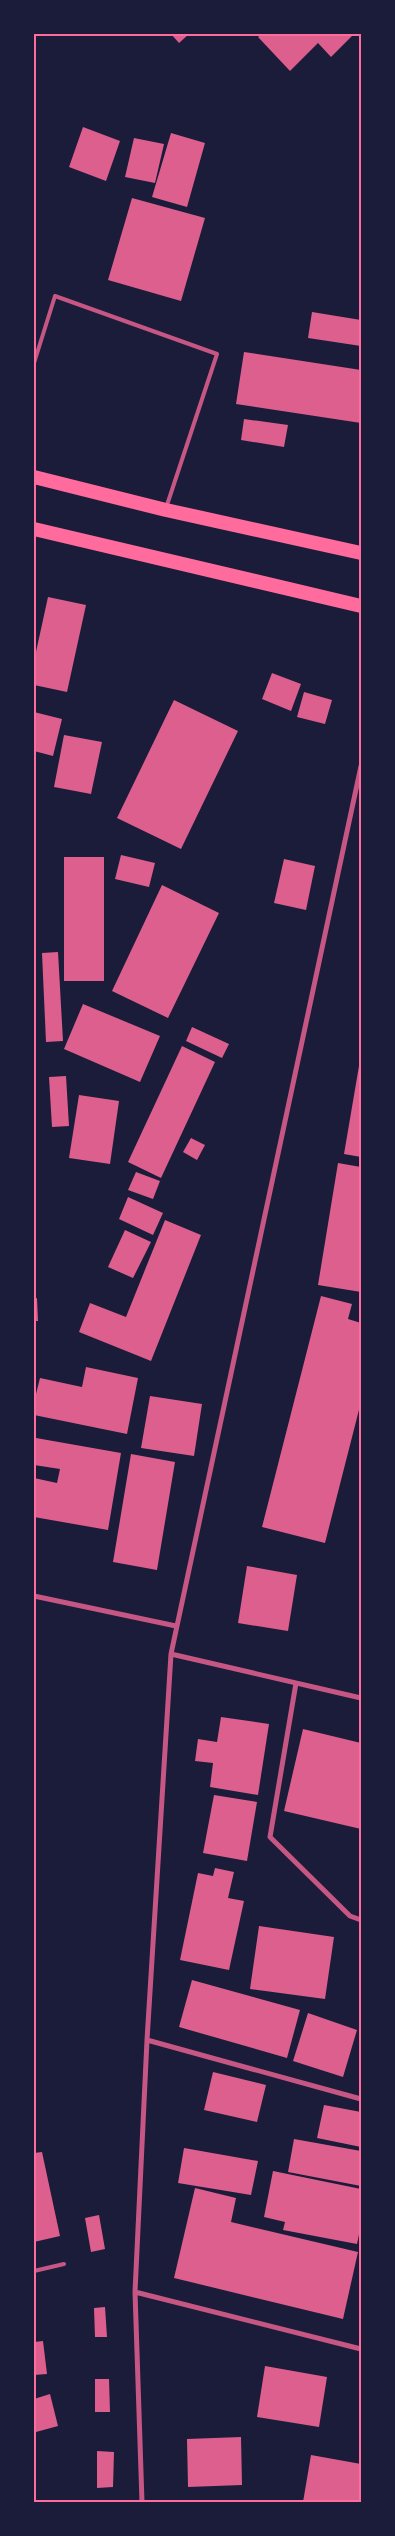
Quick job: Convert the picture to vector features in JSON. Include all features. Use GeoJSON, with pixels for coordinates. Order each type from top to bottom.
{"type":"FeatureCollection","features":[{"type":"Feature","properties":{"kind":"highway"},"geometry":{"type":"LineString","coordinates":[[34,477],[166,510],[361,553]]}},
{"type":"Feature","properties":{"kind":"highway"},"geometry":{"type":"LineString","coordinates":[[34,529],[361,606]]}},
{"type":"Feature","properties":{"kind":"street"},"geometry":{"type":"LineString","coordinates":[[142,2502],[135,2292],[147,2040],[171,1654],[361,766]]}},
{"type":"Feature","properties":{"kind":"street"},"geometry":{"type":"LineString","coordinates":[[34,1596],[176,1626]]}},
{"type":"Feature","properties":{"kind":"street"},"geometry":{"type":"LineString","coordinates":[[171,1654],[361,1698]]}},
{"type":"Feature","properties":{"kind":"street"},"geometry":{"type":"LineString","coordinates":[[296,1683],[270,1836],[350,1916],[361,1920]]}},
{"type":"Feature","properties":{"kind":"street"},"geometry":{"type":"LineString","coordinates":[[147,2040],[361,2099]]}},
{"type":"Feature","properties":{"kind":"street"},"geometry":{"type":"LineString","coordinates":[[135,2292],[361,2350]]}},
{"type":"Feature","properties":{"kind":"lane"},"geometry":{"type":"LineString","coordinates":[[34,364],[55,296],[217,354],[166,510]]}},
{"type":"Feature","properties":{"kind":"lane"},"geometry":{"type":"LineString","coordinates":[[34,2271],[64,2264]]}},
{"type":"Feature","properties":{"kind":"building"},"geometry":{"type":"Polygon","coordinates":[[[171,34],[189,34],[179,43],[171,34]]]}},
{"type":"Feature","properties":{"kind":"building"},"geometry":{"type":"Polygon","coordinates":[[[262,34],[354,34],[331,57],[318,43],[290,71],[258,37],[262,34]]]}},
{"type":"Feature","properties":{"kind":"building"},"geometry":{"type":"Polygon","coordinates":[[[83,127],[120,141],[106,181],[69,167],[83,127]]]}},
{"type":"Feature","properties":{"kind":"building"},"geometry":{"type":"Polygon","coordinates":[[[171,133],[205,143],[187,207],[152,197],[171,133]]]}},
{"type":"Feature","properties":{"kind":"building"},"geometry":{"type":"Polygon","coordinates":[[[134,138],[164,144],[155,183],[125,177],[134,138]]]}},
{"type":"Feature","properties":{"kind":"building"},"geometry":{"type":"Polygon","coordinates":[[[132,198],[205,218],[181,301],[108,280],[132,198]]]}},
{"type":"Feature","properties":{"kind":"building"},"geometry":{"type":"Polygon","coordinates":[[[312,312],[361,320],[361,346],[308,338],[312,312]]]}},
{"type":"Feature","properties":{"kind":"building"},"geometry":{"type":"Polygon","coordinates":[[[244,352],[361,370],[361,423],[236,404],[244,352]]]}},
{"type":"Feature","properties":{"kind":"building"},"geometry":{"type":"Polygon","coordinates":[[[244,419],[288,425],[284,447],[241,440],[244,419]]]}},
{"type":"Feature","properties":{"kind":"building"},"geometry":{"type":"Polygon","coordinates":[[[48,597],[86,605],[67,692],[34,685],[34,661],[48,597]]]}},
{"type":"Feature","properties":{"kind":"building"},"geometry":{"type":"Polygon","coordinates":[[[272,673],[301,684],[291,711],[262,699],[272,673]]]}},
{"type":"Feature","properties":{"kind":"building"},"geometry":{"type":"Polygon","coordinates":[[[304,692],[332,700],[325,724],[297,717],[304,692]]]}},
{"type":"Feature","properties":{"kind":"building"},"geometry":{"type":"Polygon","coordinates":[[[174,700],[238,731],[181,849],[117,818],[174,700]]]}},
{"type":"Feature","properties":{"kind":"building"},"geometry":{"type":"Polygon","coordinates":[[[34,712],[62,719],[53,756],[34,751],[34,712]]]}},
{"type":"Feature","properties":{"kind":"building"},"geometry":{"type":"Polygon","coordinates":[[[64,735],[102,742],[91,794],[54,787],[64,735]]]}},
{"type":"Feature","properties":{"kind":"building"},"geometry":{"type":"Polygon","coordinates":[[[121,855],[155,863],[149,887],[115,879],[121,855]]]}},
{"type":"Feature","properties":{"kind":"building"},"geometry":{"type":"Polygon","coordinates":[[[64,857],[104,857],[104,981],[64,981],[64,857]]]}},
{"type":"Feature","properties":{"kind":"building"},"geometry":{"type":"Polygon","coordinates":[[[284,859],[315,866],[306,910],[274,903],[284,859]]]}},
{"type":"Feature","properties":{"kind":"building"},"geometry":{"type":"Polygon","coordinates":[[[162,885],[219,913],[168,1018],[112,991],[162,885]]]}},
{"type":"Feature","properties":{"kind":"building"},"geometry":{"type":"Polygon","coordinates":[[[58,952],[63,1041],[46,1042],[42,953],[58,952]]]}},
{"type":"Feature","properties":{"kind":"building"},"geometry":{"type":"Polygon","coordinates":[[[83,1004],[160,1036],[140,1082],[64,1049],[83,1004]]]}},
{"type":"Feature","properties":{"kind":"building"},"geometry":{"type":"Polygon","coordinates":[[[192,1027],[229,1044],[222,1058],[186,1041],[192,1027]]]}},
{"type":"Feature","properties":{"kind":"building"},"geometry":{"type":"Polygon","coordinates":[[[182,1046],[215,1062],[161,1178],[128,1162],[182,1046]]]}},
{"type":"Feature","properties":{"kind":"building"},"geometry":{"type":"Polygon","coordinates":[[[361,1060],[361,1157],[344,1154],[361,1060]]]}},
{"type":"Feature","properties":{"kind":"building"},"geometry":{"type":"Polygon","coordinates":[[[66,1076],[69,1126],[52,1127],[49,1077],[66,1076]]]}},
{"type":"Feature","properties":{"kind":"building"},"geometry":{"type":"Polygon","coordinates":[[[79,1095],[119,1101],[110,1164],[69,1158],[79,1095]]]}},
{"type":"Feature","properties":{"kind":"building"},"geometry":{"type":"Polygon","coordinates":[[[191,1138],[205,1145],[197,1160],[183,1152],[191,1138]]]}},
{"type":"Feature","properties":{"kind":"building"},"geometry":{"type":"Polygon","coordinates":[[[338,1163],[361,1167],[361,1292],[318,1285],[338,1163]]]}},
{"type":"Feature","properties":{"kind":"building"},"geometry":{"type":"Polygon","coordinates":[[[136,1172],[160,1181],[153,1199],[128,1190],[136,1172]]]}},
{"type":"Feature","properties":{"kind":"building"},"geometry":{"type":"Polygon","coordinates":[[[128,1197],[163,1213],[153,1235],[119,1219],[128,1197]]]}},
{"type":"Feature","properties":{"kind":"building"},"geometry":{"type":"Polygon","coordinates":[[[165,1220],[201,1235],[151,1361],[79,1332],[90,1303],[126,1317],[165,1220]]]}},
{"type":"Feature","properties":{"kind":"building"},"geometry":{"type":"Polygon","coordinates":[[[125,1230],[151,1242],[133,1278],[108,1267],[125,1230]]]}},
{"type":"Feature","properties":{"kind":"building"},"geometry":{"type":"Polygon","coordinates":[[[321,1296],[352,1304],[348,1319],[361,1323],[361,1402],[325,1543],[262,1527],[321,1296]]]}},
{"type":"Feature","properties":{"kind":"building"},"geometry":{"type":"Polygon","coordinates":[[[37,1298],[38,1321],[34,1321],[34,1299],[37,1298]]]}},
{"type":"Feature","properties":{"kind":"building"},"geometry":{"type":"Polygon","coordinates":[[[86,1367],[138,1378],[127,1434],[34,1415],[34,1394],[36,1394],[40,1378],[82,1387],[86,1367]]]}},
{"type":"Feature","properties":{"kind":"building"},"geometry":{"type":"Polygon","coordinates":[[[150,1396],[202,1404],[194,1456],[141,1448],[150,1396]]]}},
{"type":"Feature","properties":{"kind":"building"},"geometry":{"type":"Polygon","coordinates":[[[36,1438],[121,1453],[108,1530],[34,1517],[34,1478],[57,1483],[60,1469],[34,1465],[36,1438]]]}},
{"type":"Feature","properties":{"kind":"building"},"geometry":{"type":"Polygon","coordinates":[[[131,1454],[175,1462],[157,1570],[113,1562],[131,1454]]]}},
{"type":"Feature","properties":{"kind":"building"},"geometry":{"type":"Polygon","coordinates":[[[247,1566],[297,1575],[288,1631],[238,1623],[247,1566]]]}},
{"type":"Feature","properties":{"kind":"building"},"geometry":{"type":"Polygon","coordinates":[[[221,1717],[269,1724],[258,1795],[210,1787],[213,1763],[195,1761],[198,1739],[217,1742],[221,1717]]]}},
{"type":"Feature","properties":{"kind":"building"},"geometry":{"type":"Polygon","coordinates":[[[303,1729],[361,1743],[361,1829],[284,1811],[303,1729]]]}},
{"type":"Feature","properties":{"kind":"building"},"geometry":{"type":"Polygon","coordinates":[[[214,1795],[257,1802],[247,1861],[203,1853],[214,1795]]]}},
{"type":"Feature","properties":{"kind":"building"},"geometry":{"type":"Polygon","coordinates":[[[215,1868],[234,1872],[228,1898],[244,1901],[229,1970],[180,1960],[198,1873],[213,1876],[215,1868]]]}},
{"type":"Feature","properties":{"kind":"building"},"geometry":{"type":"Polygon","coordinates":[[[259,1926],[334,1937],[325,1999],[250,1989],[259,1926]]]}},
{"type":"Feature","properties":{"kind":"building"},"geometry":{"type":"Polygon","coordinates":[[[192,1980],[300,2010],[287,2058],[179,2027],[192,1980]]]}},
{"type":"Feature","properties":{"kind":"building"},"geometry":{"type":"Polygon","coordinates":[[[308,2013],[357,2030],[343,2077],[293,2061],[308,2013]]]}},
{"type":"Feature","properties":{"kind":"building"},"geometry":{"type":"Polygon","coordinates":[[[213,2072],[266,2085],[257,2122],[204,2110],[213,2072]]]}},
{"type":"Feature","properties":{"kind":"building"},"geometry":{"type":"Polygon","coordinates":[[[324,2105],[361,2112],[361,2147],[317,2138],[324,2105]]]}},
{"type":"Feature","properties":{"kind":"building"},"geometry":{"type":"Polygon","coordinates":[[[294,2139],[361,2151],[361,2186],[288,2172],[294,2139]]]}},
{"type":"Feature","properties":{"kind":"building"},"geometry":{"type":"Polygon","coordinates":[[[184,2148],[258,2161],[251,2195],[178,2183],[184,2148]]]}},
{"type":"Feature","properties":{"kind":"building"},"geometry":{"type":"Polygon","coordinates":[[[42,2152],[60,2236],[34,2242],[34,2153],[42,2152]]]}},
{"type":"Feature","properties":{"kind":"building"},"geometry":{"type":"Polygon","coordinates":[[[273,2171],[361,2189],[361,2225],[357,2244],[283,2230],[285,2222],[264,2217],[273,2171]]]}},
{"type":"Feature","properties":{"kind":"building"},"geometry":{"type":"Polygon","coordinates":[[[195,2188],[236,2198],[231,2222],[358,2252],[343,2319],[174,2278],[195,2188]]]}},
{"type":"Feature","properties":{"kind":"building"},"geometry":{"type":"Polygon","coordinates":[[[99,2215],[105,2249],[91,2252],[85,2218],[99,2215]]]}},
{"type":"Feature","properties":{"kind":"building"},"geometry":{"type":"Polygon","coordinates":[[[105,2307],[107,2337],[95,2337],[94,2308],[105,2307]]]}},
{"type":"Feature","properties":{"kind":"building"},"geometry":{"type":"Polygon","coordinates":[[[43,2341],[47,2374],[34,2375],[34,2342],[43,2341]]]}},
{"type":"Feature","properties":{"kind":"building"},"geometry":{"type":"Polygon","coordinates":[[[265,2366],[327,2377],[319,2427],[257,2417],[265,2366]]]}},
{"type":"Feature","properties":{"kind":"building"},"geometry":{"type":"Polygon","coordinates":[[[95,2379],[109,2379],[110,2412],[95,2412],[95,2379]]]}},
{"type":"Feature","properties":{"kind":"building"},"geometry":{"type":"Polygon","coordinates":[[[50,2394],[58,2426],[36,2432],[34,2399],[50,2394]]]}},
{"type":"Feature","properties":{"kind":"building"},"geometry":{"type":"Polygon","coordinates":[[[241,2437],[242,2485],[188,2487],[187,2439],[241,2437]]]}},
{"type":"Feature","properties":{"kind":"building"},"geometry":{"type":"Polygon","coordinates":[[[97,2451],[114,2452],[113,2487],[97,2488],[97,2451]]]}},
{"type":"Feature","properties":{"kind":"building"},"geometry":{"type":"Polygon","coordinates":[[[311,2455],[361,2464],[361,2502],[303,2502],[311,2455]]]}}]}
